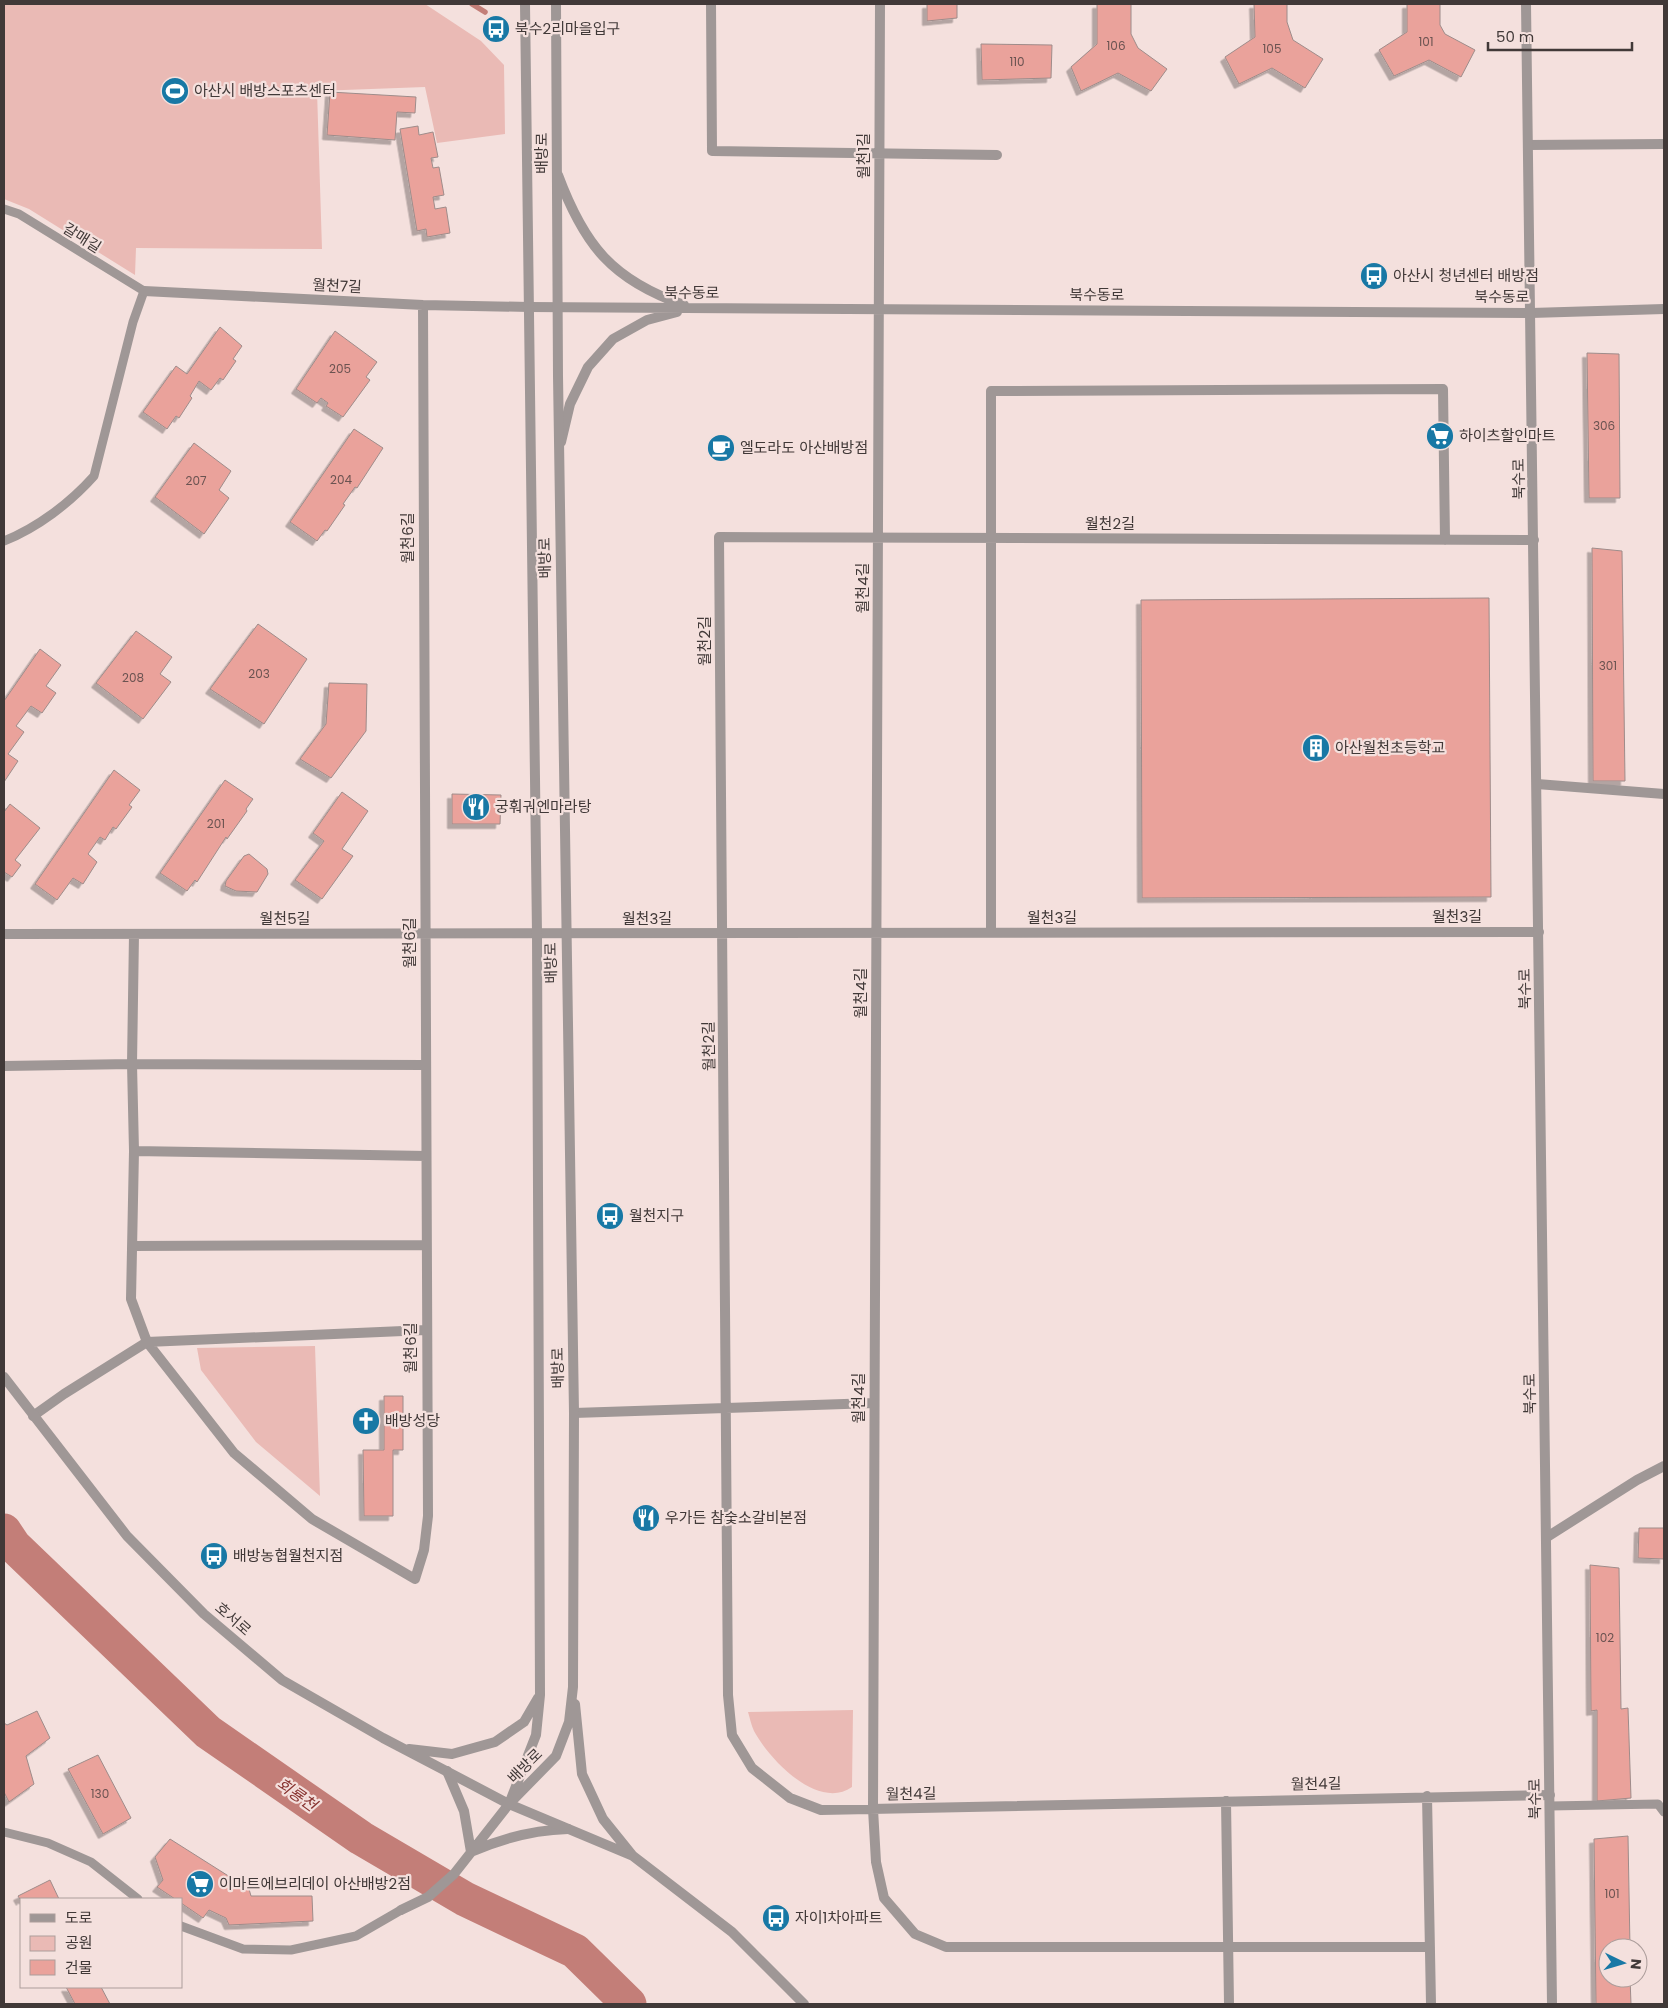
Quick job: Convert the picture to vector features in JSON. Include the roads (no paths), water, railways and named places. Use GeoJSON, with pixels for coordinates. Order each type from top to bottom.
{"type":"FeatureCollection","features":[{"type":"Feature","properties":{"kind":"street","name":"배방로"},"geometry":{"type":"LineString","coordinates":[[509,1804],[536,1735],[540,1695],[537,934],[525,4]]}},
{"type":"Feature","properties":{"kind":"street","name":"배방로"},"geometry":{"type":"LineString","coordinates":[[509,1804],[556,1756],[569,1722],[573,1681],[574,1413],[557,307],[556,4]]}},
{"type":"Feature","properties":{"kind":"street"},"geometry":{"type":"LineString","coordinates":[[711,4],[712,151],[997,155]]}},
{"type":"Feature","properties":{"kind":"street","name":"월천1길"},"geometry":{"type":"LineString","coordinates":[[879,309],[880,4]]}},
{"type":"Feature","properties":{"kind":"street","name":"북수로"},"geometry":{"type":"LineString","coordinates":[[1526,4],[1552,2004]]}},
{"type":"Feature","properties":{"kind":"street"},"geometry":{"type":"LineString","coordinates":[[1528,145],[1664,144]]}},
{"type":"Feature","properties":{"kind":"street"},"geometry":{"type":"LineString","coordinates":[[557,172],[572,212],[594,247],[622,274],[656,295],[692,308]]}},
{"type":"Feature","properties":{"kind":"street","name":"월천7길"},"geometry":{"type":"LineString","coordinates":[[144,291],[422,305],[529,307]]}},
{"type":"Feature","properties":{"kind":"street","name":"월천6길"},"geometry":{"type":"LineString","coordinates":[[147,1342],[234,1453],[312,1519],[415,1580],[424,1550],[428,1516],[422,305]]}},
{"type":"Feature","properties":{"kind":"street","name":"북수동로"},"geometry":{"type":"LineString","coordinates":[[529,307],[1531,312],[1664,310]]}},
{"type":"Feature","properties":{"kind":"street"},"geometry":{"type":"LineString","coordinates":[[559,451],[570,404],[588,367],[613,339],[647,320],[692,308]]}},
{"type":"Feature","properties":{"kind":"street","name":"월천4길"},"geometry":{"type":"LineString","coordinates":[[879,309],[873,1809],[1427,1796],[1550,1795]]}},
{"type":"Feature","properties":{"kind":"street"},"geometry":{"type":"LineString","coordinates":[[991,933],[991,391],[1443,389],[1445,540]]}},
{"type":"Feature","properties":{"kind":"street","name":"월천2길"},"geometry":{"type":"LineString","coordinates":[[873,1809],[821,1810],[790,1798],[752,1768],[732,1735],[728,1695],[719,537],[1534,540]]}},
{"type":"Feature","properties":{"kind":"street"},"geometry":{"type":"LineString","coordinates":[[1537,784],[1664,794]]}},
{"type":"Feature","properties":{"kind":"street","name":"월천3길"},"geometry":{"type":"LineString","coordinates":[[566,934],[1539,932]]}},
{"type":"Feature","properties":{"kind":"street","name":"월천5길"},"geometry":{"type":"LineString","coordinates":[[4,934],[566,934]]}},
{"type":"Feature","properties":{"kind":"street"},"geometry":{"type":"LineString","coordinates":[[134,934],[132,1064],[134,1151],[131,1299],[147,1342]]}},
{"type":"Feature","properties":{"kind":"street"},"geometry":{"type":"LineString","coordinates":[[4,1066],[132,1064],[425,1065]]}},
{"type":"Feature","properties":{"kind":"street"},"geometry":{"type":"LineString","coordinates":[[134,1151],[426,1156]]}},
{"type":"Feature","properties":{"kind":"street"},"geometry":{"type":"LineString","coordinates":[[132,1246],[426,1245]]}},
{"type":"Feature","properties":{"kind":"street"},"geometry":{"type":"LineString","coordinates":[[33,1416],[64,1394],[147,1342],[426,1330]]}},
{"type":"Feature","properties":{"kind":"street","name":"호서로"},"geometry":{"type":"LineString","coordinates":[[4,1378],[127,1536],[204,1614],[282,1680],[509,1804],[633,1856]]}},
{"type":"Feature","properties":{"kind":"street"},"geometry":{"type":"LineString","coordinates":[[574,1413],[874,1403]]}},
{"type":"Feature","properties":{"kind":"street"},"geometry":{"type":"LineString","coordinates":[[1546,1537],[1637,1480],[1664,1466]]}},
{"type":"Feature","properties":{"kind":"street"},"geometry":{"type":"LineString","coordinates":[[573,1681],[582,1774],[603,1819],[633,1856],[732,1932],[804,2004]]}},
{"type":"Feature","properties":{"kind":"street"},"geometry":{"type":"LineString","coordinates":[[404,1748],[452,1754],[494,1742],[524,1722],[540,1695]]}},
{"type":"Feature","properties":{"kind":"street"},"geometry":{"type":"LineString","coordinates":[[447,1771],[464,1812],[471,1852]]}},
{"type":"Feature","properties":{"kind":"street"},"geometry":{"type":"LineString","coordinates":[[1427,1796],[1431,2004]]}},
{"type":"Feature","properties":{"kind":"street"},"geometry":{"type":"LineString","coordinates":[[1226,1801],[1229,2004]]}},
{"type":"Feature","properties":{"kind":"street"},"geometry":{"type":"LineString","coordinates":[[401,1910],[428,1897],[454,1874],[509,1804]]}},
{"type":"Feature","properties":{"kind":"street"},"geometry":{"type":"LineString","coordinates":[[873,1809],[876,1862],[884,1898],[915,1934],[946,1947],[1430,1947]]}},
{"type":"Feature","properties":{"kind":"street"},"geometry":{"type":"LineString","coordinates":[[471,1852],[502,1839],[538,1830],[568,1829]]}},
{"type":"Feature","properties":{"kind":"lane","name":"갈매길"},"geometry":{"type":"LineString","coordinates":[[4,209],[19,214],[144,291]]}},
{"type":"Feature","properties":{"kind":"lane"},"geometry":{"type":"LineString","coordinates":[[4,541],[48,517],[82,489],[94,476],[133,322],[144,291]]}},
{"type":"Feature","properties":{"kind":"lane"},"geometry":{"type":"LineString","coordinates":[[1550,1806],[1658,1804],[1664,1812]]}},
{"type":"Feature","properties":{"kind":"lane"},"geometry":{"type":"LineString","coordinates":[[4,1832],[48,1843],[91,1862],[137,1898]]}},
{"type":"Feature","properties":{"kind":"lane"},"geometry":{"type":"LineString","coordinates":[[182,1926],[243,1949],[291,1950],[356,1936],[401,1910]]}},
{"type":"Feature","properties":{"kind":"waterway"},"geometry":{"type":"LineString","coordinates":[[472,4],[485,12]]}},
{"type":"Feature","properties":{"kind":"waterway","name":"회룡천"},"geometry":{"type":"LineString","coordinates":[[4,1531],[14,1546],[208,1732],[361,1838],[465,1899],[575,1951],[629,2004]]}},
{"type":"Feature","properties":{"kind":"place","name":"북수2리마을입구"},"geometry":{"type":"Point","coordinates":[496,29]}},
{"type":"Feature","properties":{"kind":"place","name":"아산시 배방스포츠센터"},"geometry":{"type":"Point","coordinates":[175,91]}},
{"type":"Feature","properties":{"kind":"place","name":"아산시 청년센터 배방점"},"geometry":{"type":"Point","coordinates":[1374,276]}},
{"type":"Feature","properties":{"kind":"place","name":"하이츠할인마트"},"geometry":{"type":"Point","coordinates":[1440,436]}},
{"type":"Feature","properties":{"kind":"place","name":"엘도라도 아산배방점"},"geometry":{"type":"Point","coordinates":[721,448]}},
{"type":"Feature","properties":{"kind":"place","name":"아산월천초등학교"},"geometry":{"type":"Point","coordinates":[1316,748]}},
{"type":"Feature","properties":{"kind":"place","name":"궁훠궈엔마라탕"},"geometry":{"type":"Point","coordinates":[476,807]}},
{"type":"Feature","properties":{"kind":"place","name":"월천지구"},"geometry":{"type":"Point","coordinates":[610,1216]}},
{"type":"Feature","properties":{"kind":"place","name":"배방성당"},"geometry":{"type":"Point","coordinates":[366,1421]}},
{"type":"Feature","properties":{"kind":"place","name":"우가든 참숯소갈비본점"},"geometry":{"type":"Point","coordinates":[646,1518]}},
{"type":"Feature","properties":{"kind":"place","name":"배방농협월천지점"},"geometry":{"type":"Point","coordinates":[214,1556]}},
{"type":"Feature","properties":{"kind":"place","name":"이마트에브리데이 아산배방2점"},"geometry":{"type":"Point","coordinates":[200,1884]}},
{"type":"Feature","properties":{"kind":"place","name":"자이1차아파트"},"geometry":{"type":"Point","coordinates":[776,1918]}}]}
